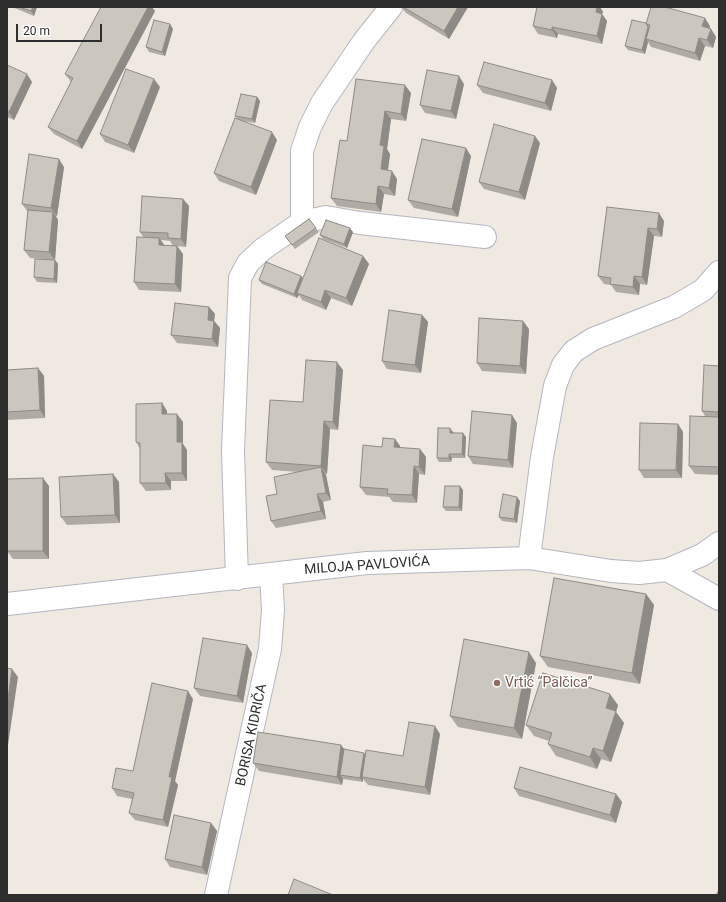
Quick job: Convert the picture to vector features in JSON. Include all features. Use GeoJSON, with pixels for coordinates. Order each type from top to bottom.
{"type":"FeatureCollection","features":[{"type":"Feature","properties":{"kind":"street"},"geometry":{"type":"LineString","coordinates":[[302,222],[302,151],[310,127],[322,103],[364,40],[391,7]]}},
{"type":"Feature","properties":{"kind":"street"},"geometry":{"type":"LineString","coordinates":[[237,579],[232,451],[240,278],[248,263],[263,249],[302,222],[326,217],[360,223],[485,237]]}},
{"type":"Feature","properties":{"kind":"street"},"geometry":{"type":"LineString","coordinates":[[529,558],[542,457],[555,386],[563,365],[574,351],[593,339],[674,307],[704,290],[719,272]]}},
{"type":"Feature","properties":{"kind":"street","name":"MILOJA PAVLOVIĆA"},"geometry":{"type":"LineString","coordinates":[[7,604],[367,563],[529,558],[639,574],[667,570],[702,555],[719,543]]}},
{"type":"Feature","properties":{"kind":"street"},"geometry":{"type":"LineString","coordinates":[[667,570],[719,599]]}},
{"type":"Feature","properties":{"kind":"street","name":"BORISA KIDRIČA"},"geometry":{"type":"LineString","coordinates":[[216,895],[270,649],[273,610],[271,574]]}},
{"type":"Feature","properties":{"kind":"building"},"geometry":{"type":"Polygon","coordinates":[[[19,7],[33,7],[31,11],[19,7]]]}},
{"type":"Feature","properties":{"kind":"building"},"geometry":{"type":"Polygon","coordinates":[[[101,7],[148,7],[77,141],[48,127],[73,78],[65,74],[101,7]]]}},
{"type":"Feature","properties":{"kind":"building"},"geometry":{"type":"Polygon","coordinates":[[[403,7],[458,7],[444,31],[403,7]]]}},
{"type":"Feature","properties":{"kind":"building"},"geometry":{"type":"Polygon","coordinates":[[[537,7],[597,7],[596,12],[602,14],[597,36],[552,27],[552,30],[533,26],[537,7]]]}},
{"type":"Feature","properties":{"kind":"building"},"geometry":{"type":"Polygon","coordinates":[[[651,7],[665,7],[705,18],[702,26],[711,29],[707,40],[699,38],[695,53],[646,39],[650,25],[646,24],[651,7]]]}},
{"type":"Feature","properties":{"kind":"building"},"geometry":{"type":"Polygon","coordinates":[[[154,20],[170,24],[162,52],[146,47],[154,20]]]}},
{"type":"Feature","properties":{"kind":"building"},"geometry":{"type":"Polygon","coordinates":[[[632,20],[646,23],[648,27],[642,50],[625,46],[632,20]]]}},
{"type":"Feature","properties":{"kind":"building"},"geometry":{"type":"Polygon","coordinates":[[[484,62],[552,80],[545,103],[477,85],[484,62]]]}},
{"type":"Feature","properties":{"kind":"building"},"geometry":{"type":"Polygon","coordinates":[[[7,65],[27,74],[9,112],[7,112],[7,65]]]}},
{"type":"Feature","properties":{"kind":"building"},"geometry":{"type":"Polygon","coordinates":[[[126,69],[154,79],[128,145],[100,134],[126,69]]]}},
{"type":"Feature","properties":{"kind":"building"},"geometry":{"type":"Polygon","coordinates":[[[427,70],[459,76],[451,111],[420,105],[427,70]]]}},
{"type":"Feature","properties":{"kind":"building"},"geometry":{"type":"Polygon","coordinates":[[[356,79],[405,85],[401,114],[385,111],[380,145],[384,146],[381,169],[392,171],[389,188],[378,186],[376,204],[331,198],[340,140],[347,141],[356,79]]]}},
{"type":"Feature","properties":{"kind":"building"},"geometry":{"type":"Polygon","coordinates":[[[241,94],[257,97],[252,119],[235,116],[241,94]]]}},
{"type":"Feature","properties":{"kind":"building"},"geometry":{"type":"Polygon","coordinates":[[[235,118],[272,132],[251,187],[214,173],[235,118]]]}},
{"type":"Feature","properties":{"kind":"building"},"geometry":{"type":"Polygon","coordinates":[[[494,124],[535,136],[519,192],[479,182],[494,124]]]}},
{"type":"Feature","properties":{"kind":"building"},"geometry":{"type":"Polygon","coordinates":[[[422,139],[466,148],[452,209],[408,200],[422,139]]]}},
{"type":"Feature","properties":{"kind":"building"},"geometry":{"type":"Polygon","coordinates":[[[29,154],[59,159],[51,208],[22,204],[29,154]]]}},
{"type":"Feature","properties":{"kind":"building"},"geometry":{"type":"Polygon","coordinates":[[[142,196],[183,199],[181,239],[168,238],[168,233],[140,232],[142,196]]]}},
{"type":"Feature","properties":{"kind":"building"},"geometry":{"type":"Polygon","coordinates":[[[607,207],[659,213],[657,229],[648,228],[642,277],[634,276],[633,287],[610,284],[611,278],[598,276],[607,207]]]}},
{"type":"Feature","properties":{"kind":"building"},"geometry":{"type":"Polygon","coordinates":[[[28,210],[53,212],[49,252],[24,250],[28,210]]]}},
{"type":"Feature","properties":{"kind":"building"},"geometry":{"type":"Polygon","coordinates":[[[309,219],[316,228],[292,245],[285,236],[309,219]]]}},
{"type":"Feature","properties":{"kind":"building"},"geometry":{"type":"Polygon","coordinates":[[[326,220],[350,228],[344,244],[320,235],[326,220]]]}},
{"type":"Feature","properties":{"kind":"building"},"geometry":{"type":"Polygon","coordinates":[[[137,237],[159,238],[159,245],[177,246],[175,284],[134,282],[137,237]]]}},
{"type":"Feature","properties":{"kind":"building"},"geometry":{"type":"Polygon","coordinates":[[[319,238],[363,256],[346,298],[325,290],[321,302],[297,293],[319,238]]]}},
{"type":"Feature","properties":{"kind":"building"},"geometry":{"type":"Polygon","coordinates":[[[35,259],[55,260],[54,279],[34,277],[35,259]]]}},
{"type":"Feature","properties":{"kind":"building"},"geometry":{"type":"Polygon","coordinates":[[[266,262],[301,276],[294,294],[259,280],[266,262]]]}},
{"type":"Feature","properties":{"kind":"building"},"geometry":{"type":"Polygon","coordinates":[[[175,303],[209,307],[208,320],[214,321],[212,339],[171,335],[175,303]]]}},
{"type":"Feature","properties":{"kind":"building"},"geometry":{"type":"Polygon","coordinates":[[[389,310],[422,315],[415,365],[382,361],[389,310]]]}},
{"type":"Feature","properties":{"kind":"building"},"geometry":{"type":"Polygon","coordinates":[[[479,318],[523,321],[520,366],[477,363],[479,318]]]}},
{"type":"Feature","properties":{"kind":"building"},"geometry":{"type":"Polygon","coordinates":[[[306,360],[337,362],[333,422],[324,421],[321,466],[266,462],[270,400],[303,402],[306,360]]]}},
{"type":"Feature","properties":{"kind":"building"},"geometry":{"type":"Polygon","coordinates":[[[704,365],[719,366],[719,415],[718,412],[702,411],[704,365]]]}},
{"type":"Feature","properties":{"kind":"building"},"geometry":{"type":"Polygon","coordinates":[[[38,368],[40,410],[7,412],[7,370],[38,368]]]}},
{"type":"Feature","properties":{"kind":"building"},"geometry":{"type":"Polygon","coordinates":[[[162,403],[162,414],[177,414],[177,442],[182,442],[182,473],[165,473],[166,483],[140,483],[140,443],[136,442],[136,404],[162,403]]]}},
{"type":"Feature","properties":{"kind":"building"},"geometry":{"type":"Polygon","coordinates":[[[472,411],[512,415],[508,460],[468,456],[472,411]]]}},
{"type":"Feature","properties":{"kind":"building"},"geometry":{"type":"Polygon","coordinates":[[[690,416],[719,417],[719,467],[689,466],[690,416]]]}},
{"type":"Feature","properties":{"kind":"building"},"geometry":{"type":"Polygon","coordinates":[[[640,423],[678,424],[676,470],[639,470],[640,423]]]}},
{"type":"Feature","properties":{"kind":"building"},"geometry":{"type":"Polygon","coordinates":[[[438,428],[450,428],[450,433],[463,433],[462,454],[449,454],[449,458],[437,458],[438,428]]]}},
{"type":"Feature","properties":{"kind":"building"},"geometry":{"type":"Polygon","coordinates":[[[383,438],[395,439],[394,447],[420,449],[419,467],[414,466],[412,495],[387,494],[388,489],[360,487],[363,445],[382,447],[383,438]]]}},
{"type":"Feature","properties":{"kind":"building"},"geometry":{"type":"Polygon","coordinates":[[[321,467],[326,493],[317,494],[321,511],[271,521],[266,496],[277,494],[274,477],[321,467]]]}},
{"type":"Feature","properties":{"kind":"building"},"geometry":{"type":"Polygon","coordinates":[[[113,474],[115,515],[61,517],[59,477],[113,474]]]}},
{"type":"Feature","properties":{"kind":"building"},"geometry":{"type":"Polygon","coordinates":[[[43,478],[43,551],[7,551],[7,479],[43,478]]]}},
{"type":"Feature","properties":{"kind":"building"},"geometry":{"type":"Polygon","coordinates":[[[445,486],[460,486],[459,507],[443,507],[445,486]]]}},
{"type":"Feature","properties":{"kind":"building"},"geometry":{"type":"Polygon","coordinates":[[[503,494],[517,497],[514,519],[499,517],[503,494]]]}},
{"type":"Feature","properties":{"kind":"building"},"geometry":{"type":"Polygon","coordinates":[[[554,578],[646,594],[632,673],[540,656],[554,578]]]}},
{"type":"Feature","properties":{"kind":"building"},"geometry":{"type":"Polygon","coordinates":[[[203,638],[247,645],[237,696],[194,688],[203,638]]]}},
{"type":"Feature","properties":{"kind":"building"},"geometry":{"type":"Polygon","coordinates":[[[464,639],[529,652],[514,728],[450,716],[464,639]]]}},
{"type":"Feature","properties":{"kind":"building"},"geometry":{"type":"Polygon","coordinates":[[[7,668],[12,669],[7,706],[7,668]]]}},
{"type":"Feature","properties":{"kind":"building"},"geometry":{"type":"Polygon","coordinates":[[[543,673],[610,694],[606,708],[616,711],[603,751],[593,748],[590,757],[548,744],[552,733],[526,725],[543,673]]]}},
{"type":"Feature","properties":{"kind":"building"},"geometry":{"type":"Polygon","coordinates":[[[152,683],[188,691],[169,777],[172,777],[163,820],[129,813],[134,793],[112,788],[116,768],[133,771],[152,683]]]}},
{"type":"Feature","properties":{"kind":"building"},"geometry":{"type":"Polygon","coordinates":[[[409,722],[435,726],[425,787],[362,777],[366,750],[403,756],[409,722]]]}},
{"type":"Feature","properties":{"kind":"building"},"geometry":{"type":"Polygon","coordinates":[[[258,732],[341,745],[337,777],[253,763],[258,732]]]}},
{"type":"Feature","properties":{"kind":"building"},"geometry":{"type":"Polygon","coordinates":[[[344,749],[364,753],[360,778],[340,775],[344,749]]]}},
{"type":"Feature","properties":{"kind":"building"},"geometry":{"type":"Polygon","coordinates":[[[520,767],[616,794],[610,815],[514,788],[520,767]]]}},
{"type":"Feature","properties":{"kind":"building"},"geometry":{"type":"Polygon","coordinates":[[[174,815],[211,823],[202,867],[165,859],[174,815]]]}},
{"type":"Feature","properties":{"kind":"building"},"geometry":{"type":"Polygon","coordinates":[[[294,879],[333,895],[288,895],[294,879]]]}},
{"type":"Feature","properties":{"kind":"place","name":"Vrtić “Palčica”"},"geometry":{"type":"Point","coordinates":[497,683]}}]}
